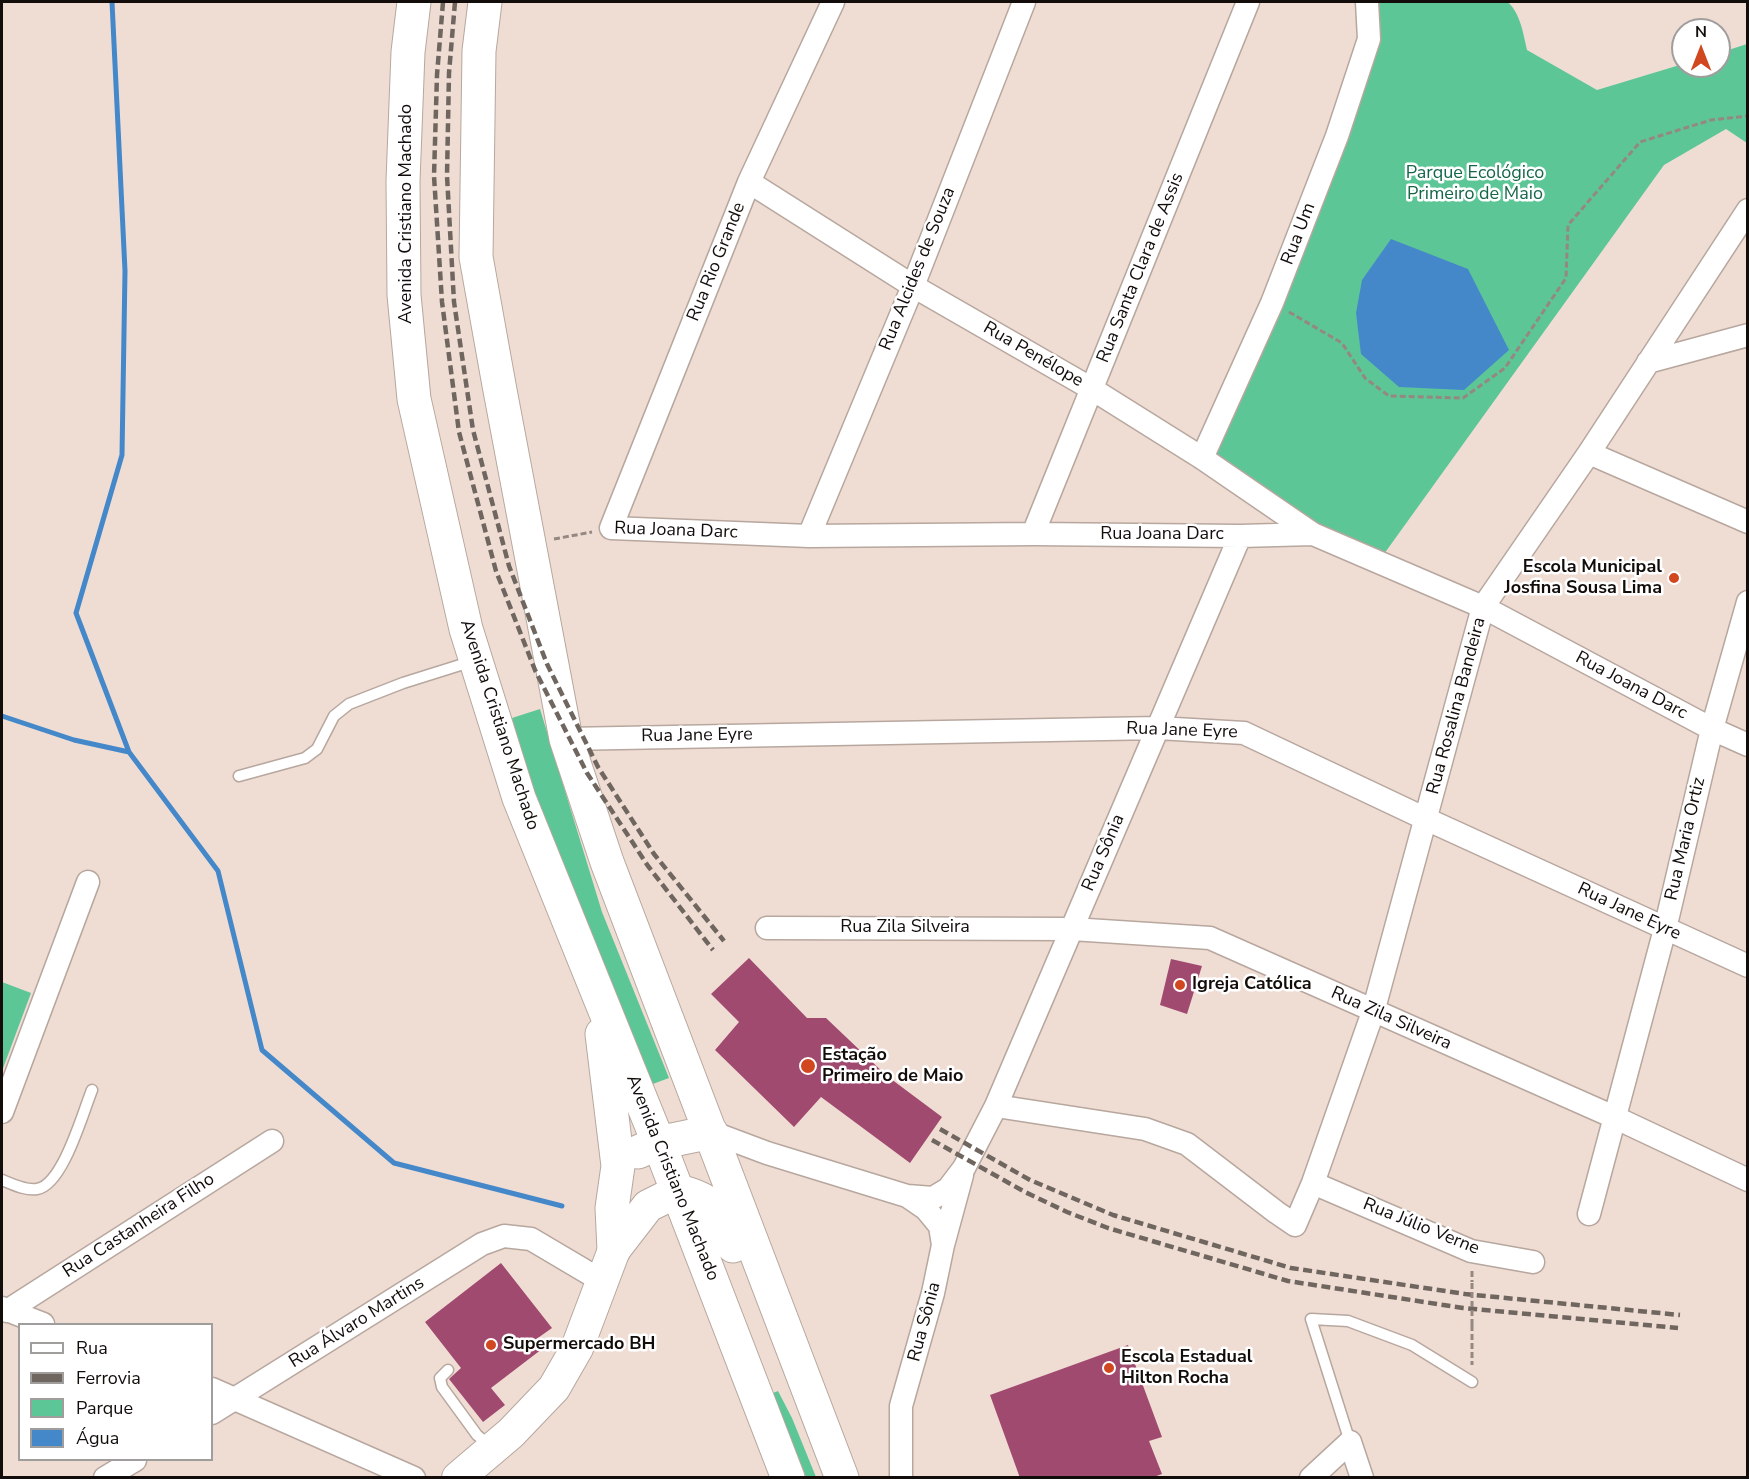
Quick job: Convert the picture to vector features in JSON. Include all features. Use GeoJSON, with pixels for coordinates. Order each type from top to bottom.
{"type":"FeatureCollection","features":[{"type":"Feature","properties":{"kind":"highway","name":"Avenida Cristiano Machado"},"geometry":{"type":"LineString","coordinates":[[414,2],[408,52],[403,181],[405,295],[414,399],[466,629],[519,798],[678,1191],[788,1478]]}},
{"type":"Feature","properties":{"kind":"highway"},"geometry":{"type":"LineString","coordinates":[[485,2],[479,51],[476,257],[566,739],[607,862],[842,1478]]}},
{"type":"Feature","properties":{"kind":"highway"},"geometry":{"type":"LineString","coordinates":[[596,987],[618,1166],[612,1208],[614,1250]]}},
{"type":"Feature","properties":{"kind":"highway"},"geometry":{"type":"LineString","coordinates":[[618,1166],[636,1153],[658,1143],[711,1132]]}},
{"type":"Feature","properties":{"kind":"highway"},"geometry":{"type":"LineString","coordinates":[[678,1191],[709,1203],[723,1219],[789,1392],[814,1406]]}},
{"type":"Feature","properties":{"kind":"street","name":"Rua Rio Grande"},"geometry":{"type":"LineString","coordinates":[[611,528],[749,182],[833,2]]}},
{"type":"Feature","properties":{"kind":"street","name":"Rua Alcides de Souza"},"geometry":{"type":"LineString","coordinates":[[809,536],[913,286],[1024,2]]}},
{"type":"Feature","properties":{"kind":"street","name":"Rua Santa Clara de Assis"},"geometry":{"type":"LineString","coordinates":[[1033,534],[1248,2]]}},
{"type":"Feature","properties":{"kind":"street","name":"Rua Um"},"geometry":{"type":"LineString","coordinates":[[1202,458],[1272,303],[1337,136],[1369,39],[1366,2]]}},
{"type":"Feature","properties":{"kind":"street","name":"Rua Penélope"},"geometry":{"type":"LineString","coordinates":[[749,182],[913,286],[1092,389],[1202,458],[1313,534]]}},
{"type":"Feature","properties":{"kind":"street","name":"Rua Rosalina Bandeira"},"geometry":{"type":"LineString","coordinates":[[996,1106],[1145,1129],[1187,1144],[1295,1225],[1313,1183],[1374,1012],[1483,607],[1589,453],[1748,210]]}},
{"type":"Feature","properties":{"kind":"street"},"geometry":{"type":"LineString","coordinates":[[1648,363],[1748,334]]}},
{"type":"Feature","properties":{"kind":"street"},"geometry":{"type":"LineString","coordinates":[[1589,453],[1748,522]]}},
{"type":"Feature","properties":{"kind":"street","name":"Rua Joana Darc"},"geometry":{"type":"LineString","coordinates":[[611,528],[809,536],[1313,534],[1483,607],[1712,729],[1748,745]]}},
{"type":"Feature","properties":{"kind":"street","name":"Rua Sônia"},"geometry":{"type":"LineString","coordinates":[[711,1132],[767,1153],[907,1196],[933,1198],[948,1189],[964,1168],[996,1106],[1240,536]]}},
{"type":"Feature","properties":{"kind":"street","name":"Rua Maria Ortiz"},"geometry":{"type":"LineString","coordinates":[[1589,1214],[1665,929],[1712,729],[1748,602]]}},
{"type":"Feature","properties":{"kind":"street","name":"Rua Jane Eyre"},"geometry":{"type":"LineString","coordinates":[[566,739],[1158,728],[1244,732],[1426,819],[1748,966]]}},
{"type":"Feature","properties":{"kind":"street"},"geometry":{"type":"LineString","coordinates":[[2,1112],[88,882]]}},
{"type":"Feature","properties":{"kind":"street","name":"Rua Zila Silveira"},"geometry":{"type":"LineString","coordinates":[[766,928],[1072,928],[1210,938],[1614,1117],[1748,1179]]}},
{"type":"Feature","properties":{"kind":"street","name":"Rua Castanheira Filho"},"geometry":{"type":"LineString","coordinates":[[4,1310],[272,1141]]}},
{"type":"Feature","properties":{"kind":"street","name":"Rua Sônia"},"geometry":{"type":"LineString","coordinates":[[901,1478],[901,1406],[933,1293],[943,1245],[964,1168]]}},
{"type":"Feature","properties":{"kind":"street","name":"Rua Júlio Verne"},"geometry":{"type":"LineString","coordinates":[[1313,1183],[1471,1251],[1533,1262]]}},
{"type":"Feature","properties":{"kind":"street"},"geometry":{"type":"LineString","coordinates":[[458,1478],[511,1433],[554,1388],[577,1348],[614,1250],[648,1206],[678,1191]]}},
{"type":"Feature","properties":{"kind":"street"},"geometry":{"type":"LineString","coordinates":[[907,1196],[926,1209],[940,1226],[943,1245]]}},
{"type":"Feature","properties":{"kind":"street","name":"Rua Álvaro Martins"},"geometry":{"type":"LineString","coordinates":[[213,1412],[482,1244],[504,1236],[531,1239],[602,1281]]}},
{"type":"Feature","properties":{"kind":"street"},"geometry":{"type":"LineString","coordinates":[[4,1310],[40,1323]]}},
{"type":"Feature","properties":{"kind":"street"},"geometry":{"type":"LineString","coordinates":[[213,1389],[414,1478]]}},
{"type":"Feature","properties":{"kind":"street"},"geometry":{"type":"LineString","coordinates":[[1311,1478],[1350,1442],[1362,1478]]}},
{"type":"Feature","properties":{"kind":"street"},"geometry":{"type":"LineString","coordinates":[[105,1478],[133,1461]]}},
{"type":"Feature","properties":{"kind":"lane"},"geometry":{"type":"LineString","coordinates":[[239,776],[305,758],[317,749],[334,716],[349,704],[403,683],[476,660]]}},
{"type":"Feature","properties":{"kind":"lane"},"geometry":{"type":"LineString","coordinates":[[2,1180],[33,1189],[40,1189],[50,1182],[63,1164],[92,1090]]}},
{"type":"Feature","properties":{"kind":"lane"},"geometry":{"type":"LineString","coordinates":[[1350,1442],[1311,1319],[1348,1321],[1412,1345],[1472,1382]]}},
{"type":"Feature","properties":{"kind":"lane"},"geometry":{"type":"LineString","coordinates":[[448,1370],[440,1378],[442,1387],[477,1435],[492,1449]]}},
{"type":"Feature","properties":{"kind":"path"},"geometry":{"type":"LineString","coordinates":[[1272,303],[1342,343],[1365,378],[1389,396],[1463,398],[1505,368],[1566,278],[1568,225],[1640,142],[1711,120],[1748,116]]}},
{"type":"Feature","properties":{"kind":"path","name":"Rua Joana Darc"},"geometry":{"type":"LineString","coordinates":[[529,544],[611,528]]}},
{"type":"Feature","properties":{"kind":"path"},"geometry":{"type":"LineString","coordinates":[[1472,1282],[1472,1382]]}},
{"type":"Feature","properties":{"kind":"green space","name":"Parque Ecológico Primeiro de Maio"},"geometry":{"type":"Polygon","coordinates":[[[1372,2],[1508,2],[1519,18],[1527,50],[1597,90],[1671,68],[1671,78],[1731,78],[1731,49],[1747,44],[1747,143],[1726,129],[1664,165],[1384,554],[1315,522],[1211,452],[1326,184],[1372,2]]]}},
{"type":"Feature","properties":{"kind":"green space"},"geometry":{"type":"Polygon","coordinates":[[[540,709],[602,912],[669,1078],[650,1085],[536,802],[512,718],[540,709]]]}},
{"type":"Feature","properties":{"kind":"green space"},"geometry":{"type":"Polygon","coordinates":[[[2,982],[31,993],[2,1071],[2,982]]]}},
{"type":"Feature","properties":{"kind":"green space"},"geometry":{"type":"Polygon","coordinates":[[[778,1391],[792,1418],[816,1477],[806,1477],[773,1393],[778,1391]]]}},
{"type":"Feature","properties":{"kind":"water"},"geometry":{"type":"Polygon","coordinates":[[[1391,239],[1468,269],[1509,350],[1464,390],[1399,387],[1361,354],[1356,313],[1362,280],[1391,239]]]}},
{"type":"Feature","properties":{"kind":"building","name":"Estação Primeiro de Maio"},"geometry":{"type":"Polygon","coordinates":[[[749,958],[807,1018],[826,1018],[887,1076],[942,1117],[910,1163],[821,1097],[794,1127],[715,1050],[739,1022],[711,994],[749,958]]]}},
{"type":"Feature","properties":{"kind":"building","name":"Igreja Católica"},"geometry":{"type":"Polygon","coordinates":[[[1171,959],[1202,966],[1187,1014],[1160,1005],[1171,959]]]}},
{"type":"Feature","properties":{"kind":"building","name":"Supermercado BH"},"geometry":{"type":"Polygon","coordinates":[[[501,1263],[552,1328],[535,1340],[542,1349],[491,1388],[505,1405],[483,1422],[449,1379],[461,1368],[425,1322],[501,1263]]]}},
{"type":"Feature","properties":{"kind":"building"},"geometry":{"type":"Polygon","coordinates":[[[1128,1345],[1162,1437],[1149,1441],[1162,1474],[1151,1478],[1020,1478],[990,1395],[1128,1345]]]}},
{"type":"Feature","properties":{"kind":"waterway"},"geometry":{"type":"LineString","coordinates":[[112,2],[125,271],[122,455],[76,613],[129,752],[218,871],[262,1050],[394,1163],[562,1206]]}},
{"type":"Feature","properties":{"kind":"waterway"},"geometry":{"type":"LineString","coordinates":[[2,716],[74,740],[129,752]]}},
{"type":"Feature","properties":{"kind":"railway"},"geometry":{"type":"LineString","coordinates":[[443,2],[437,75],[434,176],[442,302],[459,432],[496,571],[535,670],[587,773],[648,866],[713,950]]}},
{"type":"Feature","properties":{"kind":"railway"},"geometry":{"type":"LineString","coordinates":[[455,2],[449,73],[447,176],[454,302],[473,430],[509,566],[547,664],[598,767],[654,854],[724,941]]}},
{"type":"Feature","properties":{"kind":"railway"},"geometry":{"type":"LineString","coordinates":[[940,1129],[1030,1180],[1113,1215],[1291,1268],[1465,1294],[1680,1315]]}},
{"type":"Feature","properties":{"kind":"railway"},"geometry":{"type":"LineString","coordinates":[[932,1140],[1025,1192],[1067,1212],[1108,1228],[1288,1281],[1463,1308],[1678,1328]]}},
{"type":"Feature","properties":{"kind":"place","name":"Escola Municipal Josfina Sousa Lima"},"geometry":{"type":"Point","coordinates":[1674,578]}},
{"type":"Feature","properties":{"kind":"place","name":"Igreja Católica"},"geometry":{"type":"Point","coordinates":[1180,985]}},
{"type":"Feature","properties":{"kind":"place","name":"Estação Primeiro de Maio"},"geometry":{"type":"Point","coordinates":[808,1066]}},
{"type":"Feature","properties":{"kind":"place","name":"Supermercado BH"},"geometry":{"type":"Point","coordinates":[491,1345]}},
{"type":"Feature","properties":{"kind":"place","name":"Escola Estadual Hilton Rocha"},"geometry":{"type":"Point","coordinates":[1109,1368]}}]}
